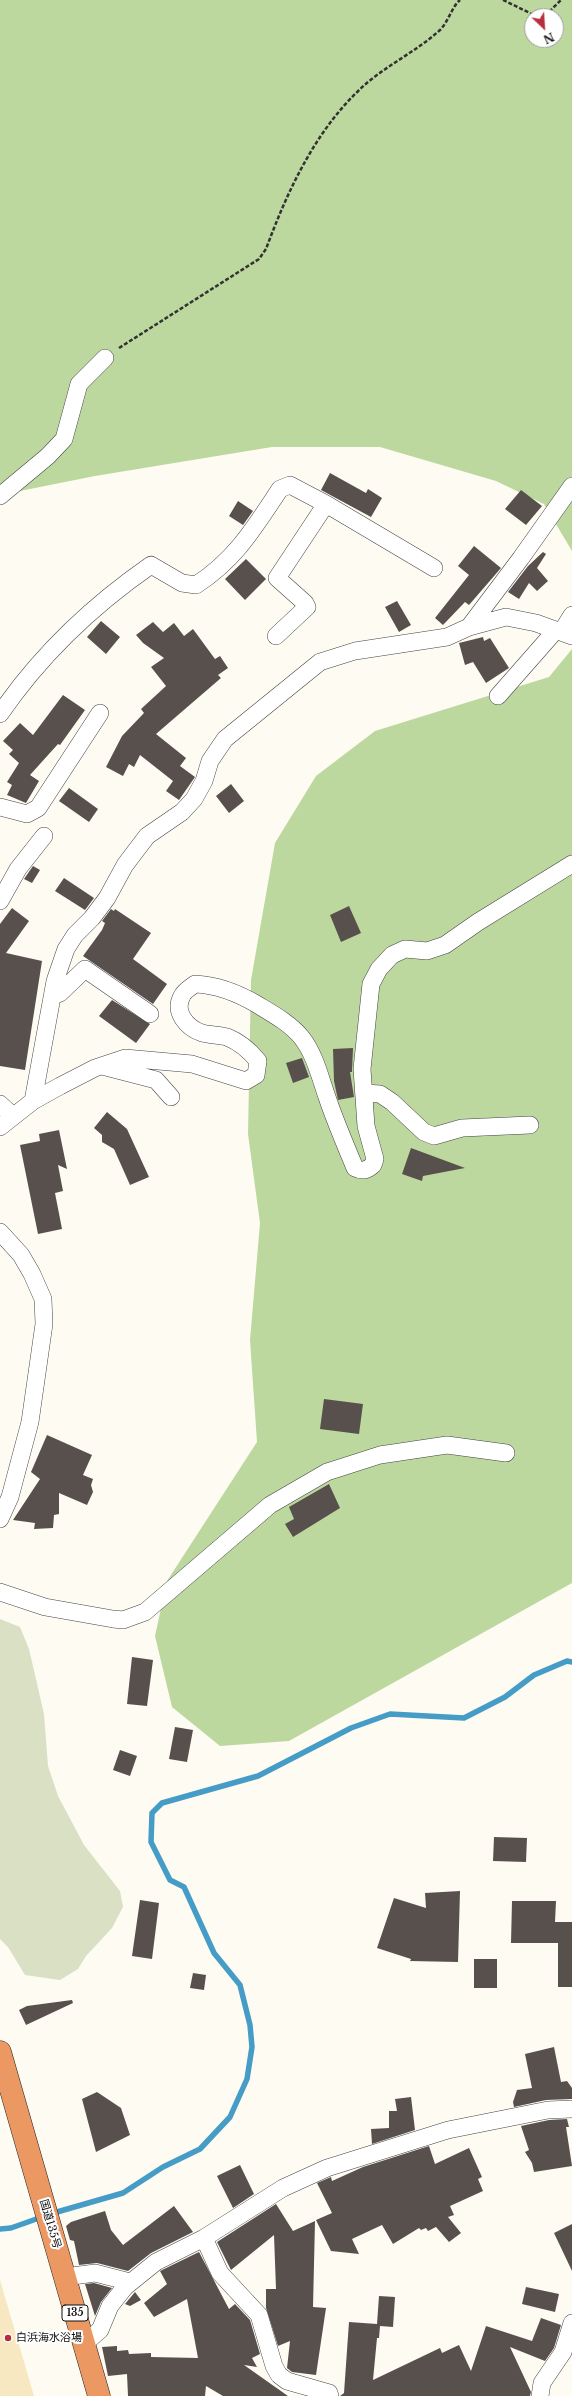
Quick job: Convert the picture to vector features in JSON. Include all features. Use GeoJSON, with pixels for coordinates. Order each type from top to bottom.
{"type":"FeatureCollection","features":[{"type":"Feature","properties":{"kind":"highway","name":"国道135号"},"geometry":{"type":"LineString","coordinates":[[0,2052],[41,2190],[99,2396]]}},
{"type":"Feature","properties":{"kind":"street"},"geometry":{"type":"LineString","coordinates":[[0,496],[48,456],[64,439],[78,384],[105,358]]}},
{"type":"Feature","properties":{"kind":"street"},"geometry":{"type":"LineString","coordinates":[[0,714],[49,651],[85,617],[152,565],[182,583],[196,585],[214,573],[242,546],[280,490],[290,485],[326,504],[434,568]]}},
{"type":"Feature","properties":{"kind":"street"},"geometry":{"type":"LineString","coordinates":[[469,627],[521,558],[572,486]]}},
{"type":"Feature","properties":{"kind":"street"},"geometry":{"type":"LineString","coordinates":[[276,636],[307,607],[305,603],[277,578],[326,504]]}},
{"type":"Feature","properties":{"kind":"street"},"geometry":{"type":"LineString","coordinates":[[498,696],[563,632],[572,615]]}},
{"type":"Feature","properties":{"kind":"street"},"geometry":{"type":"LineString","coordinates":[[33,1101],[55,981],[66,949],[75,935],[92,918],[107,898],[125,865],[147,836],[182,812],[194,799],[204,781],[210,761],[225,739],[320,662],[355,651],[447,637],[469,627],[506,617],[563,632]]}},
{"type":"Feature","properties":{"kind":"street"},"geometry":{"type":"LineString","coordinates":[[0,807],[27,814],[38,808],[100,713]]}},
{"type":"Feature","properties":{"kind":"street"},"geometry":{"type":"LineString","coordinates":[[0,901],[18,869],[44,836]]}},
{"type":"Feature","properties":{"kind":"street"},"geometry":{"type":"LineString","coordinates":[[0,1104],[6,1121],[33,1101],[102,1066],[125,1058],[192,1064],[246,1081],[256,1075],[258,1061],[248,1048],[227,1037],[203,1033],[192,1028],[181,1017],[178,1006],[182,995],[195,984],[206,984],[228,990],[248,999],[277,1016],[302,1038],[315,1060],[347,1148],[356,1168],[360,1171],[367,1170],[373,1165],[375,1159],[366,1126],[362,1069],[371,984],[379,969],[392,955],[404,949],[427,951],[445,945],[478,922],[572,864]]}},
{"type":"Feature","properties":{"kind":"street"},"geometry":{"type":"LineString","coordinates":[[53,996],[60,993],[85,968],[150,1014]]}},
{"type":"Feature","properties":{"kind":"street"},"geometry":{"type":"LineString","coordinates":[[102,1066],[156,1080],[171,1097]]}},
{"type":"Feature","properties":{"kind":"street"},"geometry":{"type":"LineString","coordinates":[[364,1093],[380,1094],[392,1102],[424,1132],[434,1136],[462,1128],[530,1125]]}},
{"type":"Feature","properties":{"kind":"street"},"geometry":{"type":"LineString","coordinates":[[0,1232],[21,1255],[32,1274],[43,1300],[44,1324],[30,1422],[10,1497],[0,1519]]}},
{"type":"Feature","properties":{"kind":"street"},"geometry":{"type":"LineString","coordinates":[[0,1592],[45,1608],[123,1620],[145,1612],[270,1505],[326,1472],[380,1455],[447,1446],[506,1453]]}},
{"type":"Feature","properties":{"kind":"street"},"geometry":{"type":"LineString","coordinates":[[84,2344],[100,2330],[110,2306],[130,2282],[156,2262],[204,2238],[283,2188],[328,2168],[448,2130],[548,2110],[572,2109]]}},
{"type":"Feature","properties":{"kind":"street"},"geometry":{"type":"LineString","coordinates":[[204,2238],[220,2273],[260,2315],[269,2351],[279,2375],[287,2380],[329,2393],[330,2396]]}},
{"type":"Feature","properties":{"kind":"street"},"geometry":{"type":"LineString","coordinates":[[65,2277],[95,2273],[130,2282]]}},
{"type":"Feature","properties":{"kind":"street"},"geometry":{"type":"LineString","coordinates":[[540,2396],[542,2383],[563,2352],[572,2323]]}},
{"type":"Feature","properties":{"kind":"path"},"geometry":{"type":"LineString","coordinates":[[105,358],[259,259],[266,249],[297,175],[330,122],[346,102],[369,81],[440,30],[460,0]]}},
{"type":"Feature","properties":{"kind":"path"},"geometry":{"type":"LineString","coordinates":[[503,0],[524,10]]}},
{"type":"Feature","properties":{"kind":"path"},"geometry":{"type":"LineString","coordinates":[[552,8],[561,0]]}},
{"type":"Feature","properties":{"kind":"green space"},"geometry":{"type":"Polygon","coordinates":[[[0,0],[572,0],[572,551],[544,504],[496,481],[380,447],[272,447],[95,476],[0,495],[0,0]]]}},
{"type":"Feature","properties":{"kind":"green space"},"geometry":{"type":"Polygon","coordinates":[[[572,649],[572,1583],[289,1741],[220,1746],[172,1707],[155,1636],[167,1581],[257,1442],[250,1340],[260,1223],[248,1134],[251,980],[275,843],[316,776],[375,731],[549,677],[572,649]]]}},
{"type":"Feature","properties":{"kind":"green space"},"geometry":{"type":"Polygon","coordinates":[[[0,1619],[20,1627],[29,1649],[44,1714],[48,1766],[58,1796],[84,1845],[120,1891],[123,1907],[112,1928],[86,1956],[78,1969],[60,1980],[25,1975],[8,1947],[0,1939],[0,1619]]]}},
{"type":"Feature","properties":{"kind":"sand","name":"白浜海水浴場"},"geometry":{"type":"Polygon","coordinates":[[[0,2280],[34,2396],[0,2396],[0,2280]]]}},
{"type":"Feature","properties":{"kind":"building"},"geometry":{"type":"Polygon","coordinates":[[[330,473],[366,493],[368,489],[382,498],[371,517],[321,490],[330,473]]]}},
{"type":"Feature","properties":{"kind":"building"},"geometry":{"type":"Polygon","coordinates":[[[521,490],[542,506],[526,525],[505,509],[521,490]]]}},
{"type":"Feature","properties":{"kind":"building"},"geometry":{"type":"Polygon","coordinates":[[[238,501],[253,511],[243,525],[229,516],[238,501]]]}},
{"type":"Feature","properties":{"kind":"building"},"geometry":{"type":"Polygon","coordinates":[[[474,546],[501,568],[469,605],[465,602],[443,625],[435,618],[469,575],[458,566],[474,546]]]}},
{"type":"Feature","properties":{"kind":"building"},"geometry":{"type":"Polygon","coordinates":[[[543,552],[546,554],[537,568],[548,581],[537,591],[529,583],[519,599],[508,592],[528,566],[543,552]]]}},
{"type":"Feature","properties":{"kind":"building"},"geometry":{"type":"Polygon","coordinates":[[[246,559],[266,579],[245,600],[225,579],[246,559]]]}},
{"type":"Feature","properties":{"kind":"building"},"geometry":{"type":"Polygon","coordinates":[[[397,601],[411,625],[399,632],[385,607],[397,601]]]}},
{"type":"Feature","properties":{"kind":"building"},"geometry":{"type":"Polygon","coordinates":[[[101,621],[120,637],[106,654],[87,637],[101,621]]]}},
{"type":"Feature","properties":{"kind":"building"},"geometry":{"type":"Polygon","coordinates":[[[153,622],[163,632],[174,623],[184,636],[193,629],[215,659],[220,656],[228,668],[218,675],[221,678],[156,734],[186,758],[180,766],[195,777],[179,800],[166,791],[173,781],[140,755],[134,767],[129,764],[123,776],[106,767],[122,736],[144,713],[141,709],[166,686],[151,667],[164,658],[143,643],[136,635],[153,622]]]}},
{"type":"Feature","properties":{"kind":"building"},"geometry":{"type":"Polygon","coordinates":[[[483,637],[484,641],[490,638],[509,668],[486,683],[473,662],[465,665],[459,643],[483,637]]]}},
{"type":"Feature","properties":{"kind":"building"},"geometry":{"type":"Polygon","coordinates":[[[63,695],[85,710],[60,745],[58,744],[30,775],[39,781],[26,803],[7,795],[12,785],[7,782],[19,763],[9,754],[13,750],[3,741],[20,723],[33,735],[63,695]]]}},
{"type":"Feature","properties":{"kind":"building"},"geometry":{"type":"Polygon","coordinates":[[[231,784],[244,801],[229,813],[216,796],[231,784]]]}},
{"type":"Feature","properties":{"kind":"building"},"geometry":{"type":"Polygon","coordinates":[[[69,788],[98,809],[89,822],[59,801],[69,788]]]}},
{"type":"Feature","properties":{"kind":"building"},"geometry":{"type":"Polygon","coordinates":[[[33,866],[40,870],[32,883],[24,879],[33,866]]]}},
{"type":"Feature","properties":{"kind":"building"},"geometry":{"type":"Polygon","coordinates":[[[64,878],[94,898],[85,910],[55,891],[64,878]]]}},
{"type":"Feature","properties":{"kind":"building"},"geometry":{"type":"Polygon","coordinates":[[[349,906],[361,933],[341,942],[330,915],[349,906]]]}},
{"type":"Feature","properties":{"kind":"building"},"geometry":{"type":"Polygon","coordinates":[[[12,908],[29,921],[6,953],[42,961],[25,1070],[0,1066],[0,924],[12,908]]]}},
{"type":"Feature","properties":{"kind":"building"},"geometry":{"type":"Polygon","coordinates":[[[111,909],[114,911],[115,909],[151,933],[133,959],[167,984],[153,1004],[83,956],[102,930],[105,923],[102,921],[111,909]]]}},
{"type":"Feature","properties":{"kind":"building"},"geometry":{"type":"Polygon","coordinates":[[[112,1000],[150,1024],[136,1043],[99,1016],[112,1000]]]}},
{"type":"Feature","properties":{"kind":"building"},"geometry":{"type":"Polygon","coordinates":[[[353,1048],[352,1072],[350,1072],[354,1097],[338,1100],[334,1081],[333,1049],[353,1048]]]}},
{"type":"Feature","properties":{"kind":"building"},"geometry":{"type":"Polygon","coordinates":[[[302,1058],[309,1077],[293,1083],[286,1063],[302,1058]]]}},
{"type":"Feature","properties":{"kind":"building"},"geometry":{"type":"Polygon","coordinates":[[[107,1112],[127,1129],[149,1177],[130,1185],[114,1149],[102,1142],[102,1135],[94,1128],[107,1112]]]}},
{"type":"Feature","properties":{"kind":"building"},"geometry":{"type":"Polygon","coordinates":[[[59,1130],[67,1169],[58,1165],[63,1191],[55,1193],[62,1229],[38,1234],[20,1145],[40,1141],[39,1134],[59,1130]]]}},
{"type":"Feature","properties":{"kind":"building"},"geometry":{"type":"Polygon","coordinates":[[[411,1148],[465,1168],[423,1176],[422,1181],[402,1174],[411,1148]]]}},
{"type":"Feature","properties":{"kind":"building"},"geometry":{"type":"Polygon","coordinates":[[[324,1399],[363,1404],[359,1434],[320,1429],[324,1399]]]}},
{"type":"Feature","properties":{"kind":"building"},"geometry":{"type":"Polygon","coordinates":[[[47,1435],[92,1455],[83,1475],[93,1479],[91,1485],[93,1492],[87,1505],[59,1493],[59,1514],[54,1515],[53,1528],[34,1529],[35,1523],[13,1520],[40,1479],[31,1472],[47,1435]]]}},
{"type":"Feature","properties":{"kind":"building"},"geometry":{"type":"Polygon","coordinates":[[[329,1484],[340,1508],[293,1537],[285,1524],[294,1519],[289,1507],[329,1484]]]}},
{"type":"Feature","properties":{"kind":"building"},"geometry":{"type":"Polygon","coordinates":[[[132,1657],[153,1660],[147,1706],[127,1704],[132,1657]]]}},
{"type":"Feature","properties":{"kind":"building"},"geometry":{"type":"Polygon","coordinates":[[[175,1727],[193,1730],[187,1762],[169,1759],[175,1727]]]}},
{"type":"Feature","properties":{"kind":"building"},"geometry":{"type":"Polygon","coordinates":[[[120,1750],[137,1756],[130,1776],[113,1770],[120,1750]]]}},
{"type":"Feature","properties":{"kind":"building"},"geometry":{"type":"Polygon","coordinates":[[[494,1837],[527,1838],[526,1862],[493,1861],[494,1837]]]}},
{"type":"Feature","properties":{"kind":"building"},"geometry":{"type":"Polygon","coordinates":[[[460,1891],[458,1962],[410,1961],[411,1959],[377,1948],[394,1898],[426,1908],[425,1893],[460,1891]]]}},
{"type":"Feature","properties":{"kind":"building"},"geometry":{"type":"Polygon","coordinates":[[[140,1900],[159,1903],[152,1959],[132,1956],[140,1900]]]}},
{"type":"Feature","properties":{"kind":"building"},"geometry":{"type":"Polygon","coordinates":[[[512,1901],[556,1901],[555,1922],[572,1922],[572,1987],[558,1987],[558,1943],[511,1943],[512,1901]]]}},
{"type":"Feature","properties":{"kind":"building"},"geometry":{"type":"Polygon","coordinates":[[[474,1959],[497,1959],[497,1988],[474,1988],[474,1959]]]}},
{"type":"Feature","properties":{"kind":"building"},"geometry":{"type":"Polygon","coordinates":[[[193,1973],[206,1975],[204,1990],[190,1988],[193,1973]]]}},
{"type":"Feature","properties":{"kind":"building"},"geometry":{"type":"Polygon","coordinates":[[[72,2000],[73,2003],[26,2025],[19,2010],[27,2006],[72,2000]]]}},
{"type":"Feature","properties":{"kind":"building"},"geometry":{"type":"Polygon","coordinates":[[[554,2047],[561,2082],[567,2081],[572,2088],[572,2099],[546,2100],[514,2107],[513,2102],[517,2090],[532,2088],[525,2054],[554,2047]]]}},
{"type":"Feature","properties":{"kind":"building"},"geometry":{"type":"Polygon","coordinates":[[[97,2092],[121,2108],[130,2135],[96,2152],[82,2099],[97,2092]]]}},
{"type":"Feature","properties":{"kind":"building"},"geometry":{"type":"Polygon","coordinates":[[[411,2097],[415,2130],[372,2144],[371,2129],[389,2128],[389,2111],[397,2111],[395,2099],[411,2097]]]}},
{"type":"Feature","properties":{"kind":"building"},"geometry":{"type":"Polygon","coordinates":[[[567,2119],[569,2127],[566,2127],[572,2166],[534,2172],[532,2163],[525,2152],[529,2150],[521,2126],[549,2120],[567,2119]]]}},
{"type":"Feature","properties":{"kind":"building"},"geometry":{"type":"Polygon","coordinates":[[[429,2146],[435,2164],[469,2148],[482,2177],[478,2179],[483,2191],[450,2206],[454,2215],[448,2217],[461,2233],[449,2242],[436,2227],[428,2231],[426,2228],[421,2230],[419,2228],[393,2244],[382,2225],[352,2239],[359,2254],[331,2251],[316,2220],[332,2213],[317,2183],[331,2177],[332,2181],[363,2167],[429,2146]]]}},
{"type":"Feature","properties":{"kind":"building"},"geometry":{"type":"Polygon","coordinates":[[[240,2165],[254,2194],[233,2208],[217,2176],[240,2165]]]}},
{"type":"Feature","properties":{"kind":"building"},"geometry":{"type":"Polygon","coordinates":[[[276,2204],[293,2231],[315,2221],[313,2307],[326,2308],[316,2375],[292,2372],[287,2368],[290,2341],[278,2346],[266,2308],[266,2289],[276,2289],[274,2235],[231,2270],[217,2242],[276,2204]]]}},
{"type":"Feature","properties":{"kind":"building"},"geometry":{"type":"Polygon","coordinates":[[[174,2206],[193,2232],[151,2253],[128,2271],[97,2263],[79,2265],[74,2241],[70,2240],[66,2226],[71,2222],[105,2211],[111,2230],[123,2245],[174,2206]]]}},
{"type":"Feature","properties":{"kind":"building"},"geometry":{"type":"Polygon","coordinates":[[[572,2224],[572,2271],[554,2233],[572,2224]]]}},
{"type":"Feature","properties":{"kind":"building"},"geometry":{"type":"Polygon","coordinates":[[[199,2252],[229,2309],[235,2304],[250,2320],[260,2354],[252,2358],[257,2367],[244,2365],[288,2396],[223,2396],[206,2386],[205,2396],[128,2396],[127,2374],[108,2376],[102,2347],[117,2346],[117,2351],[128,2350],[129,2354],[151,2353],[151,2357],[198,2358],[187,2299],[154,2317],[144,2303],[167,2284],[160,2271],[199,2252]]]}},
{"type":"Feature","properties":{"kind":"building"},"geometry":{"type":"Polygon","coordinates":[[[94,2283],[112,2288],[101,2302],[95,2316],[85,2284],[94,2283]]]}},
{"type":"Feature","properties":{"kind":"building"},"geometry":{"type":"Polygon","coordinates":[[[526,2287],[559,2294],[555,2312],[522,2304],[526,2287]]]}},
{"type":"Feature","properties":{"kind":"building"},"geometry":{"type":"Polygon","coordinates":[[[135,2292],[141,2300],[130,2306],[125,2304],[135,2292]]]}},
{"type":"Feature","properties":{"kind":"building"},"geometry":{"type":"Polygon","coordinates":[[[379,2296],[395,2297],[393,2327],[380,2326],[379,2338],[377,2338],[373,2380],[440,2348],[442,2353],[459,2345],[471,2371],[486,2326],[532,2341],[541,2318],[561,2325],[554,2348],[545,2361],[510,2347],[531,2392],[530,2396],[340,2396],[344,2393],[349,2322],[377,2324],[379,2296]]]}},
{"type":"Feature","properties":{"kind":"waterway"},"geometry":{"type":"LineString","coordinates":[[50,2214],[123,2193],[163,2167],[200,2149],[230,2117],[247,2079],[252,2047],[250,2025],[240,1985],[214,1953],[184,1887],[170,1880],[151,1842],[152,1813],[162,1803],[258,1776],[351,1728],[390,1714],[464,1718],[505,1697],[534,1675],[567,1661],[572,1662]]}},
{"type":"Feature","properties":{"kind":"waterway"},"geometry":{"type":"LineString","coordinates":[[0,2229],[11,2228],[42,2217]]}},
{"type":"Feature","properties":{"kind":"place","name":"白浜海水浴場"},"geometry":{"type":"Point","coordinates":[8,2338]}}]}
